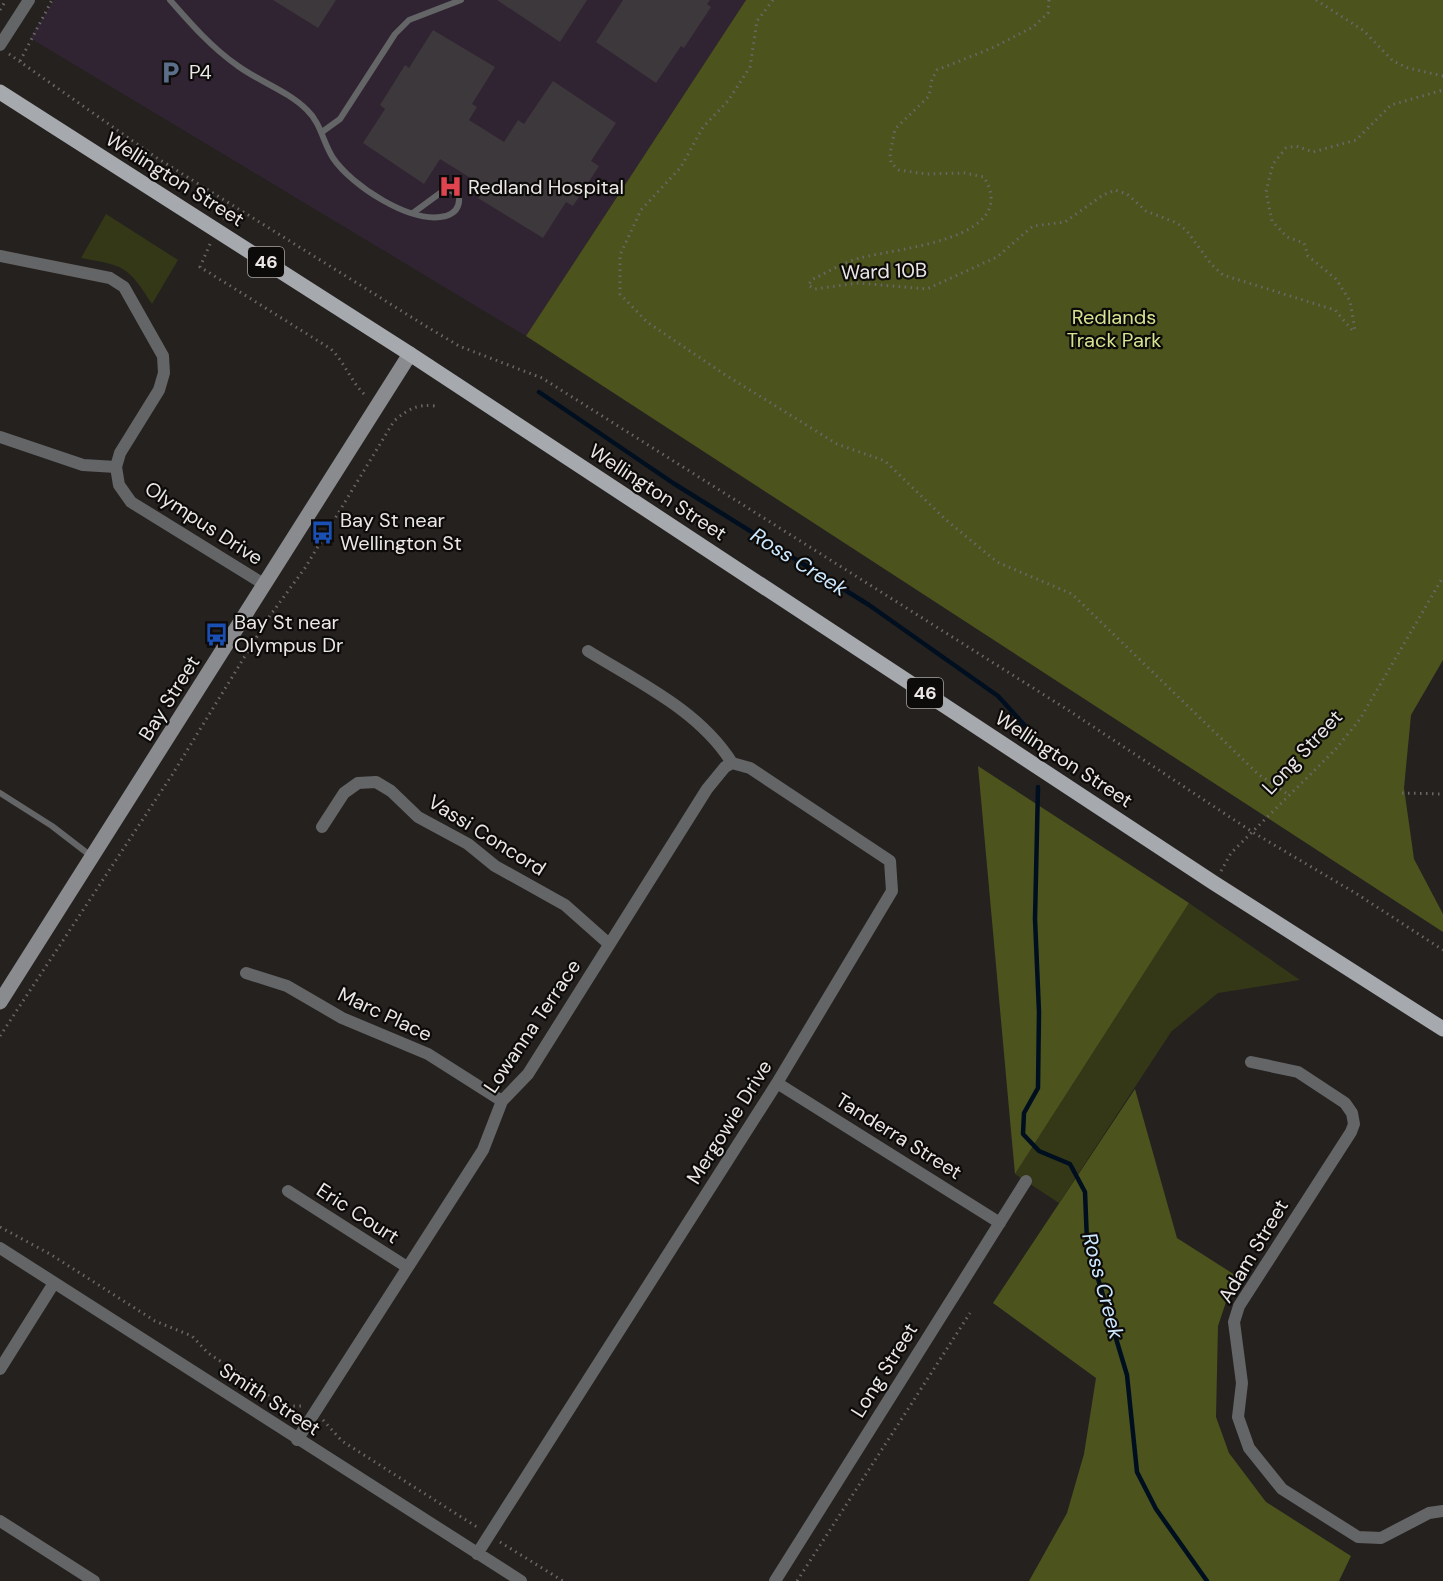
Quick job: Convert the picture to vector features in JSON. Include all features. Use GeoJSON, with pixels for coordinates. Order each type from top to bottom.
{"type":"FeatureCollection","features":[{"type":"Feature","properties":{"kind":"main road","name":"Wellington Street"},"geometry":{"type":"LineString","coordinates":[[0,92],[410,354],[1214,882],[1443,1029]]}},
{"type":"Feature","properties":{"kind":"street"},"geometry":{"type":"LineString","coordinates":[[0,47],[29,0]]}},
{"type":"Feature","properties":{"kind":"street"},"geometry":{"type":"LineString","coordinates":[[0,256],[110,278],[124,287],[162,356],[164,373],[159,390],[120,453],[116,467],[83,465],[0,437]]}},
{"type":"Feature","properties":{"kind":"street","name":"Bay Street"},"geometry":{"type":"LineString","coordinates":[[0,1002],[229,642],[262,583],[410,354]]}},
{"type":"Feature","properties":{"kind":"street","name":"Olympus Drive"},"geometry":{"type":"LineString","coordinates":[[116,467],[119,485],[131,502],[262,583]]}},
{"type":"Feature","properties":{"kind":"street"},"geometry":{"type":"LineString","coordinates":[[588,651],[672,703],[713,737],[732,763]]}},
{"type":"Feature","properties":{"kind":"street","name":"Lowanna Terrace"},"geometry":{"type":"LineString","coordinates":[[297,1440],[483,1150],[502,1101],[528,1074],[707,789],[725,766],[732,763]]}},
{"type":"Feature","properties":{"kind":"street","name":"Mergowie Drive"},"geometry":{"type":"LineString","coordinates":[[477,1554],[777,1083],[892,891],[890,861],[750,768],[732,763]]}},
{"type":"Feature","properties":{"kind":"street","name":"Vassi Concord"},"geometry":{"type":"LineString","coordinates":[[322,827],[344,793],[358,783],[376,782],[391,791],[418,817],[468,844],[495,866],[565,905],[609,944]]}},
{"type":"Feature","properties":{"kind":"street","name":"Marc Place"},"geometry":{"type":"LineString","coordinates":[[246,972],[287,986],[342,1018],[428,1054],[502,1101]]}},
{"type":"Feature","properties":{"kind":"street","name":"Adam Street"},"geometry":{"type":"LineString","coordinates":[[1251,1062],[1298,1072],[1345,1103],[1352,1113],[1354,1124],[1250,1289],[1234,1322],[1242,1383],[1238,1417],[1249,1448],[1282,1489],[1358,1538],[1381,1538],[1429,1513],[1443,1511]]}},
{"type":"Feature","properties":{"kind":"street","name":"Tanderra Street"},"geometry":{"type":"LineString","coordinates":[[777,1083],[1000,1223]]}},
{"type":"Feature","properties":{"kind":"street","name":"Long Street"},"geometry":{"type":"LineString","coordinates":[[775,1581],[1026,1181]]}},
{"type":"Feature","properties":{"kind":"street","name":"Eric Court"},"geometry":{"type":"LineString","coordinates":[[288,1191],[407,1267]]}},
{"type":"Feature","properties":{"kind":"street","name":"Smith Street"},"geometry":{"type":"LineString","coordinates":[[0,1248],[297,1440],[521,1581]]}},
{"type":"Feature","properties":{"kind":"street"},"geometry":{"type":"LineString","coordinates":[[0,1369],[54,1283]]}},
{"type":"Feature","properties":{"kind":"street"},"geometry":{"type":"LineString","coordinates":[[0,1521],[94,1581]]}},
{"type":"Feature","properties":{"kind":"lane"},"geometry":{"type":"LineString","coordinates":[[170,0],[212,47],[309,111],[322,132],[331,155],[343,172],[397,208],[413,213],[427,217],[449,215],[460,203],[459,196],[447,188],[413,213]]}},
{"type":"Feature","properties":{"kind":"lane"},"geometry":{"type":"LineString","coordinates":[[322,132],[340,119],[395,34],[409,20],[461,0]]}},
{"type":"Feature","properties":{"kind":"lane"},"geometry":{"type":"LineString","coordinates":[[0,793],[52,826],[92,856]]}},
{"type":"Feature","properties":{"kind":"path"},"geometry":{"type":"LineString","coordinates":[[0,10],[6,0]]}},
{"type":"Feature","properties":{"kind":"path"},"geometry":{"type":"LineString","coordinates":[[20,62],[52,0]]}},
{"type":"Feature","properties":{"kind":"path"},"geometry":{"type":"LineString","coordinates":[[773,0],[757,21],[750,67],[728,101],[703,127],[681,167],[641,210],[620,255],[621,294],[647,322],[724,374],[837,444],[885,461],[945,519],[997,562],[1072,594],[1258,774],[1289,795]]}},
{"type":"Feature","properties":{"kind":"path","name":"Ward 10B"},"geometry":{"type":"LineString","coordinates":[[1049,0],[1048,13],[1033,27],[992,48],[937,70],[932,79],[929,96],[895,129],[890,154],[891,163],[899,170],[926,174],[965,173],[984,177],[992,190],[992,204],[981,223],[953,237],[857,258],[813,279],[808,285],[815,289],[858,283],[927,289],[997,257],[1034,226],[1065,222],[1103,195],[1115,190],[1127,194],[1146,211],[1177,223],[1187,231],[1211,264],[1223,275],[1335,310],[1352,330],[1356,330],[1350,301],[1336,279],[1308,256],[1304,243],[1287,237],[1272,221],[1266,192],[1273,164],[1286,148],[1296,146],[1313,152],[1356,140],[1392,105],[1443,90]]}},
{"type":"Feature","properties":{"kind":"path"},"geometry":{"type":"LineString","coordinates":[[1316,0],[1364,31],[1393,61],[1408,68],[1443,76]]}},
{"type":"Feature","properties":{"kind":"path"},"geometry":{"type":"LineString","coordinates":[[0,47],[157,158],[232,205],[459,346],[542,378],[1068,710],[1254,833],[1357,894],[1443,950]]}},
{"type":"Feature","properties":{"kind":"path"},"geometry":{"type":"LineString","coordinates":[[232,205],[217,230],[200,267],[331,349],[358,388],[394,421]]}},
{"type":"Feature","properties":{"kind":"path"},"geometry":{"type":"LineString","coordinates":[[0,1036],[171,776],[269,617],[305,568],[394,421],[408,409],[422,405],[435,406]]}},
{"type":"Feature","properties":{"kind":"path","name":"Long Street"},"geometry":{"type":"LineString","coordinates":[[1214,882],[1231,853],[1254,833],[1335,750],[1360,719],[1443,577]]}},
{"type":"Feature","properties":{"kind":"path"},"geometry":{"type":"LineString","coordinates":[[1402,794],[1443,794]]}},
{"type":"Feature","properties":{"kind":"path"},"geometry":{"type":"LineString","coordinates":[[0,1227],[50,1254],[155,1321],[192,1336],[208,1353],[261,1388],[279,1406],[298,1404],[315,1412],[342,1441],[563,1581]]}},
{"type":"Feature","properties":{"kind":"path"},"geometry":{"type":"LineString","coordinates":[[797,1581],[970,1312]]}},
{"type":"Feature","properties":{"kind":"shaded area","name":"Redland Hospital"},"geometry":{"type":"Polygon","coordinates":[[[54,0],[746,0],[526,336],[30,38],[54,0]]]}},
{"type":"Feature","properties":{"kind":"green space","name":"Redlands Track Park"},"geometry":{"type":"Polygon","coordinates":[[[746,0],[1443,0],[1443,660],[1411,715],[1404,788],[1414,859],[1443,914],[1443,932],[526,336],[746,0]]]}},
{"type":"Feature","properties":{"kind":"green space"},"geometry":{"type":"Polygon","coordinates":[[[106,214],[178,260],[152,304],[137,282],[124,270],[107,263],[81,258],[106,214]]]}},
{"type":"Feature","properties":{"kind":"green space"},"geometry":{"type":"Polygon","coordinates":[[[978,766],[1189,903],[1015,1174],[1011,1131],[978,766]]]}},
{"type":"Feature","properties":{"kind":"green space"},"geometry":{"type":"Polygon","coordinates":[[[1189,903],[1300,980],[1218,993],[1171,1032],[1059,1203],[1015,1174],[1189,903]]]}},
{"type":"Feature","properties":{"kind":"green space"},"geometry":{"type":"Polygon","coordinates":[[[1135,1089],[1177,1238],[1235,1275],[1218,1326],[1216,1417],[1229,1453],[1266,1502],[1351,1556],[1339,1581],[1029,1581],[1067,1513],[1084,1454],[1096,1378],[993,1303],[1135,1089]]]}},
{"type":"Feature","properties":{"kind":"building"},"geometry":{"type":"Polygon","coordinates":[[[273,0],[336,0],[318,28],[273,0]]]}},
{"type":"Feature","properties":{"kind":"building"},"geometry":{"type":"Polygon","coordinates":[[[497,0],[587,0],[560,42],[497,0]]]}},
{"type":"Feature","properties":{"kind":"building"},"geometry":{"type":"Polygon","coordinates":[[[623,0],[710,0],[707,4],[711,7],[684,48],[681,46],[656,83],[596,42],[623,0]]]}},
{"type":"Feature","properties":{"kind":"building"},"geometry":{"type":"Polygon","coordinates":[[[433,30],[495,67],[472,104],[477,107],[469,120],[504,142],[518,120],[524,124],[553,81],[616,123],[591,161],[599,166],[573,206],[566,202],[543,238],[478,198],[485,187],[440,159],[424,184],[363,143],[385,109],[380,105],[405,65],[409,68],[433,30]]]}},
{"type":"Feature","properties":{"kind":"waterway","name":"Ross Creek"},"geometry":{"type":"LineString","coordinates":[[539,392],[673,483],[869,605],[998,696],[1038,740],[1038,750]]}},
{"type":"Feature","properties":{"kind":"waterway","name":"Ross Creek"},"geometry":{"type":"LineString","coordinates":[[1038,787],[1035,919],[1039,1012],[1038,1088],[1024,1113],[1023,1134],[1039,1151],[1070,1164],[1085,1192],[1087,1242],[1127,1375],[1137,1472],[1156,1509],[1207,1581]]}},
{"type":"Feature","properties":{"kind":"place","name":"P4"},"geometry":{"type":"Point","coordinates":[171,72]}},
{"type":"Feature","properties":{"kind":"place","name":"Redland Hospital"},"geometry":{"type":"Point","coordinates":[450,187]}},
{"type":"Feature","properties":{"kind":"place","name":"Bay St near Wellington St"},"geometry":{"type":"Point","coordinates":[322,532]}},
{"type":"Feature","properties":{"kind":"place","name":"Bay St near Olympus Dr"},"geometry":{"type":"Point","coordinates":[216,634]}}]}
